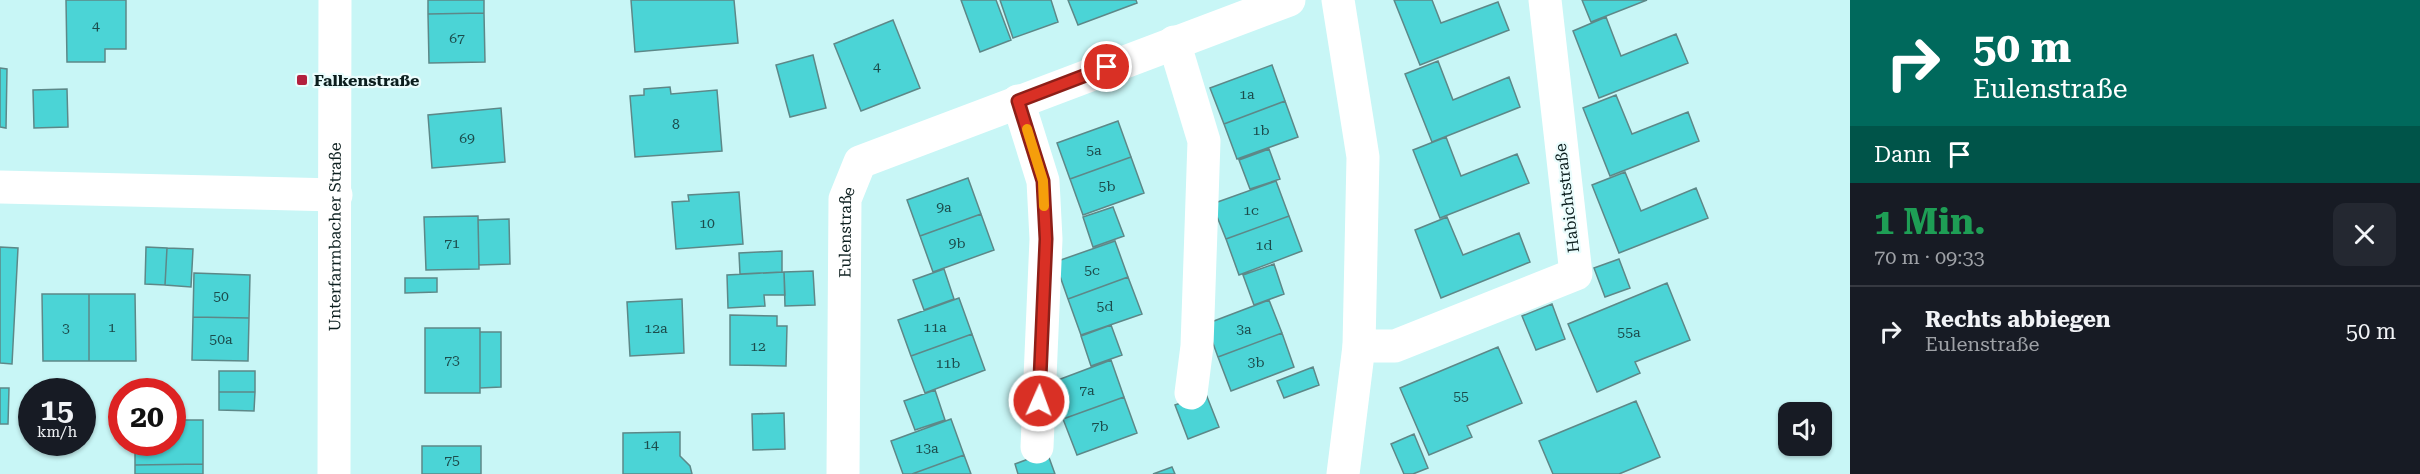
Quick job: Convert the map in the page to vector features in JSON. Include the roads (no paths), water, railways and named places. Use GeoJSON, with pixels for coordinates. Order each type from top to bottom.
{"type":"FeatureCollection","features":[{"type":"Feature","properties":{"kind":"street","name":"Unterfarrnbacher Straße"},"geometry":{"type":"LineString","coordinates":[[334,474],[335,0]]}},
{"type":"Feature","properties":{"kind":"street","name":"Eulenstraße"},"geometry":{"type":"LineString","coordinates":[[843,474],[845,200],[860,162],[1289,0]]}},
{"type":"Feature","properties":{"kind":"street"},"geometry":{"type":"LineString","coordinates":[[1338,0],[1363,157],[1359,346],[1343,474]]}},
{"type":"Feature","properties":{"kind":"street","name":"Habichtstraße"},"geometry":{"type":"LineString","coordinates":[[1359,346],[1395,346],[1576,274],[1545,0]]}},
{"type":"Feature","properties":{"kind":"street"},"geometry":{"type":"LineString","coordinates":[[1174,42],[1204,141],[1197,346],[1191,393]]}},
{"type":"Feature","properties":{"kind":"street"},"geometry":{"type":"LineString","coordinates":[[1018,101],[1043,181],[1046,239],[1036,447]]}},
{"type":"Feature","properties":{"kind":"street"},"geometry":{"type":"LineString","coordinates":[[0,187],[336,195]]}},
{"type":"Feature","properties":{"kind":"place","name":"Falkenstraße"},"geometry":{"type":"Point","coordinates":[302,80]}}]}
